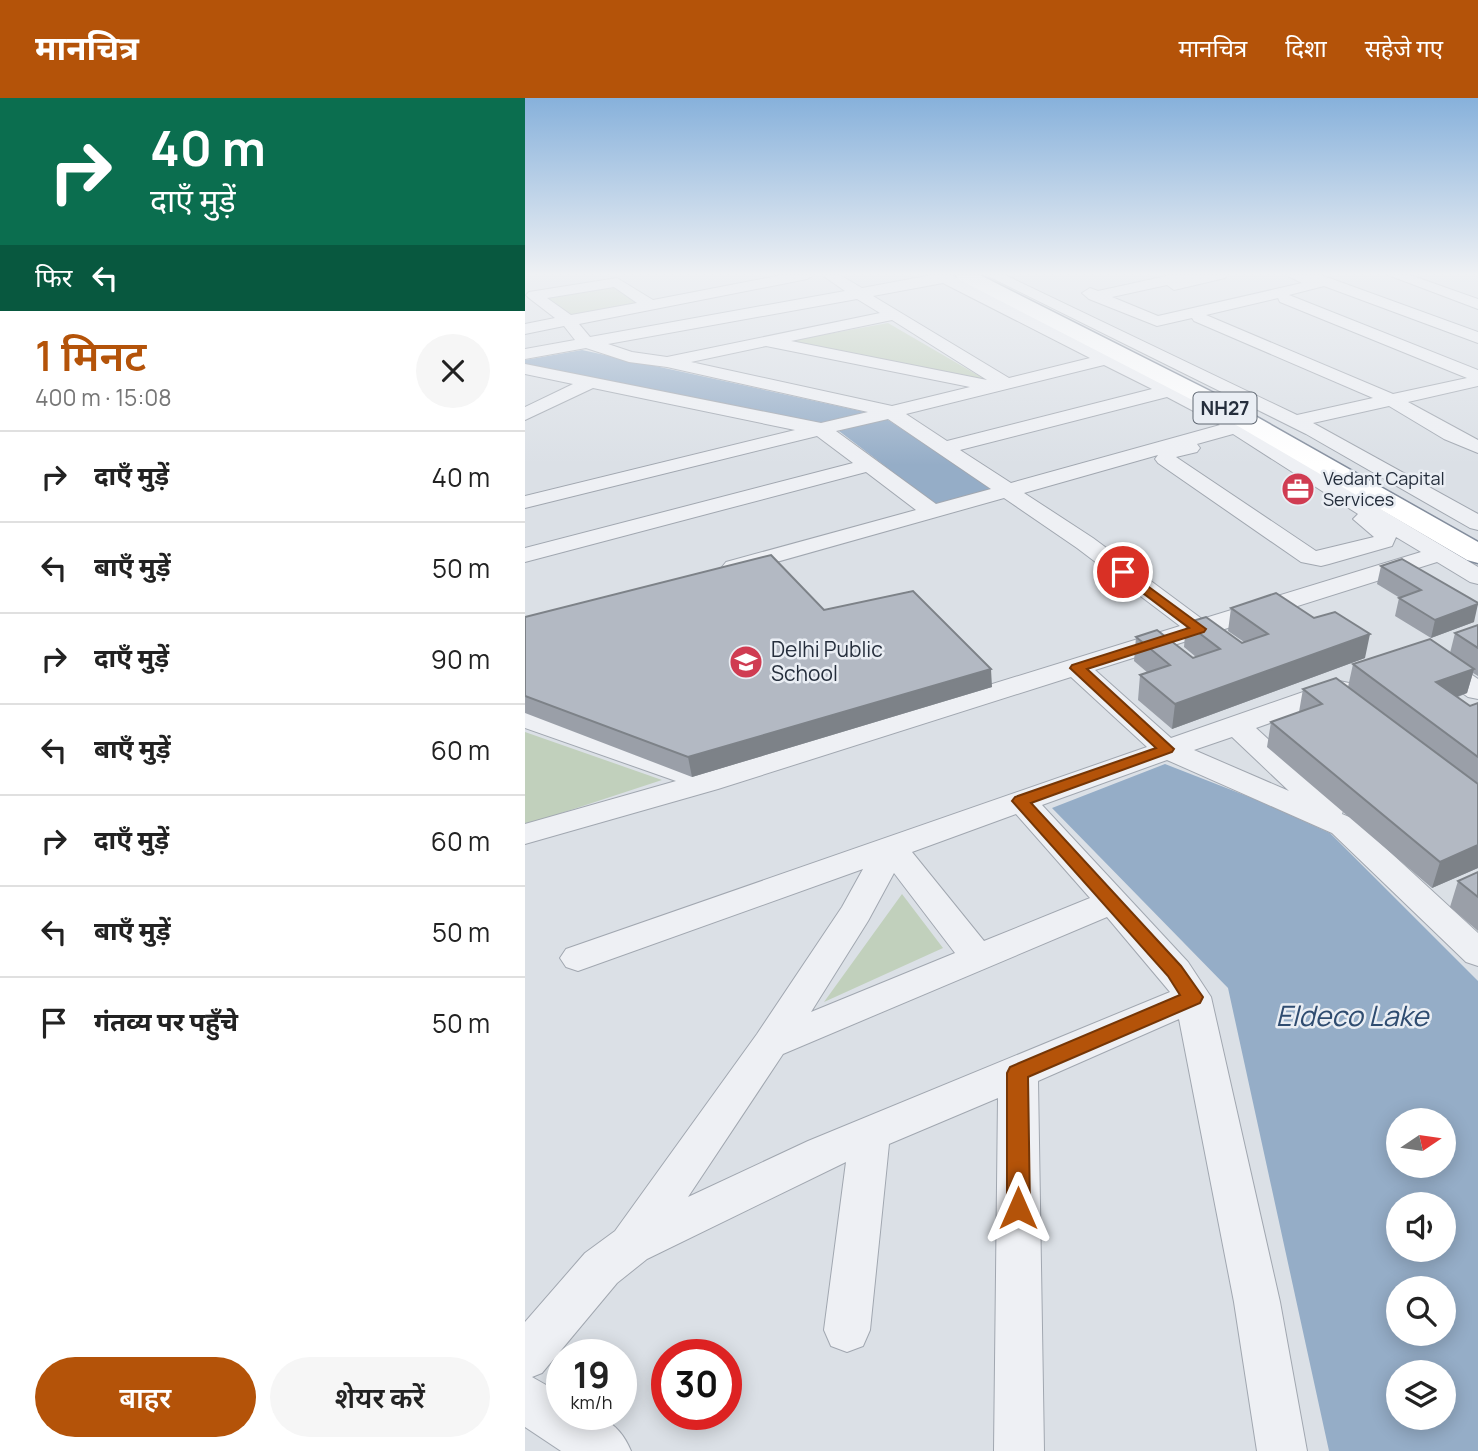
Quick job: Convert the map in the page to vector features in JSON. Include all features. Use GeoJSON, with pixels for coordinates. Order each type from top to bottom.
{"type":"FeatureCollection","features":[{"type":"Feature","properties":{"kind":"highway","name":"NH27"},"geometry":{"type":"LineString","coordinates":[[1080,338],[1210,400],[1478,554]]}},
{"type":"Feature","properties":{"kind":"highway","name":"NH27"},"geometry":{"type":"LineString","coordinates":[[1109,338],[1245,406],[1478,537]]}},
{"type":"Feature","properties":{"kind":"street"},"geometry":{"type":"LineString","coordinates":[[582,338],[585,342],[629,357],[667,362],[889,411],[1010,490],[1199,629]]}},
{"type":"Feature","properties":{"kind":"street"},"geometry":{"type":"LineString","coordinates":[[530,350],[607,338]]}},
{"type":"Feature","properties":{"kind":"street"},"geometry":{"type":"LineString","coordinates":[[667,362],[780,338]]}},
{"type":"Feature","properties":{"kind":"street"},"geometry":{"type":"LineString","coordinates":[[929,338],[999,385]]}},
{"type":"Feature","properties":{"kind":"street"},"geometry":{"type":"LineString","coordinates":[[1068,338],[1236,427],[1272,458]]}},
{"type":"Feature","properties":{"kind":"street"},"geometry":{"type":"LineString","coordinates":[[1123,338],[1294,421],[1478,523]]}},
{"type":"Feature","properties":{"kind":"street"},"geometry":{"type":"LineString","coordinates":[[1248,338],[1392,400],[1477,446]]}},
{"type":"Feature","properties":{"kind":"street"},"geometry":{"type":"LineString","coordinates":[[1379,338],[1478,379]]}},
{"type":"Feature","properties":{"kind":"street"},"geometry":{"type":"LineString","coordinates":[[766,341],[999,385]]}},
{"type":"Feature","properties":{"kind":"street"},"geometry":{"type":"LineString","coordinates":[[525,502],[1107,359]]}},
{"type":"Feature","properties":{"kind":"street"},"geometry":{"type":"LineString","coordinates":[[525,369],[820,429],[933,512]]}},
{"type":"Feature","properties":{"kind":"street"},"geometry":{"type":"LineString","coordinates":[[1294,421],[1478,379]]}},
{"type":"Feature","properties":{"kind":"street"},"geometry":{"type":"LineString","coordinates":[[525,414],[589,383]]}},
{"type":"Feature","properties":{"kind":"street"},"geometry":{"type":"LineString","coordinates":[[945,448],[1168,391]]}},
{"type":"Feature","properties":{"kind":"street"},"geometry":{"type":"LineString","coordinates":[[716,573],[1236,427]]}},
{"type":"Feature","properties":{"kind":"street"},"geometry":{"type":"LineString","coordinates":[[1341,500],[1386,533],[1384,541],[1321,559],[1309,558],[1165,459],[1169,453],[1223,439],[1234,440],[1272,458],[1478,577]]}},
{"type":"Feature","properties":{"kind":"street"},"geometry":{"type":"LineString","coordinates":[[525,555],[869,465]]}},
{"type":"Feature","properties":{"kind":"street"},"geometry":{"type":"LineString","coordinates":[[525,834],[707,782],[890,713],[1077,668],[1439,554]]}},
{"type":"Feature","properties":{"kind":"street"},"geometry":{"type":"LineString","coordinates":[[1466,644],[1417,661],[1478,691]]}},
{"type":"Feature","properties":{"kind":"street"},"geometry":{"type":"LineString","coordinates":[[1077,668],[1166,749],[1343,825]]}},
{"type":"Feature","properties":{"kind":"street"},"geometry":{"type":"LineString","coordinates":[[578,958],[1166,749],[1237,725],[1347,698],[1371,677]]}},
{"type":"Feature","properties":{"kind":"street"},"geometry":{"type":"LineString","coordinates":[[525,719],[707,782]]}},
{"type":"Feature","properties":{"kind":"street"},"geometry":{"type":"LineString","coordinates":[[1237,725],[1478,953]]}},
{"type":"Feature","properties":{"kind":"street"},"geometry":{"type":"LineString","coordinates":[[1021,801],[1175,971],[1193,997],[1257,1302],[1282,1451]]}},
{"type":"Feature","properties":{"kind":"street"},"geometry":{"type":"LineString","coordinates":[[891,846],[978,958]]}},
{"type":"Feature","properties":{"kind":"street"},"geometry":{"type":"LineString","coordinates":[[631,1245],[770,1044],[856,913],[891,846]]}},
{"type":"Feature","properties":{"kind":"street"},"geometry":{"type":"LineString","coordinates":[[770,1044],[1112,902]]}},
{"type":"Feature","properties":{"kind":"street"},"geometry":{"type":"LineString","coordinates":[[525,1357],[601,1268],[631,1245],[823,1153],[1193,997]]}},
{"type":"Feature","properties":{"kind":"street"},"geometry":{"type":"LineString","coordinates":[[1018,1073],[1019,1451]]}},
{"type":"Feature","properties":{"kind":"street"},"geometry":{"type":"LineString","coordinates":[[847,1330],[870,1134]]}},
{"type":"Feature","properties":{"kind":"street"},"geometry":{"type":"LineString","coordinates":[[525,1399],[606,1451]]}},
{"type":"Feature","properties":{"kind":"green space"},"geometry":{"type":"Polygon","coordinates":[[[805,338],[914,338],[986,380],[789,341],[805,338]]]}},
{"type":"Feature","properties":{"kind":"green space"},"geometry":{"type":"Polygon","coordinates":[[[525,732],[662,780],[525,825],[525,732]]]}},
{"type":"Feature","properties":{"kind":"green space"},"geometry":{"type":"Polygon","coordinates":[[[902,894],[943,948],[824,1002],[902,894]]]}},
{"type":"Feature","properties":{"kind":"water"},"geometry":{"type":"Polygon","coordinates":[[[582,350],[865,412],[821,424],[525,364],[525,360],[582,350]]]}},
{"type":"Feature","properties":{"kind":"water"},"geometry":{"type":"Polygon","coordinates":[[[885,418],[995,490],[935,504],[839,431],[885,418]]]}},
{"type":"Feature","properties":{"kind":"water","name":"Eldeco Lake"},"geometry":{"type":"Polygon","coordinates":[[[1165,764],[1252,798],[1330,833],[1478,981],[1478,1451],[1329,1451],[1228,988],[1052,808],[1165,764]]]}},
{"type":"Feature","properties":{"kind":"building","name":"Delhi Public School"},"geometry":{"type":"Polygon","coordinates":[[[771,555],[824,610],[913,591],[991,669],[688,757],[525,696],[525,617],[771,555]]]}},
{"type":"Feature","properties":{"kind":"building"},"geometry":{"type":"Polygon","coordinates":[[[1402,559],[1478,604],[1435,620],[1399,598],[1421,590],[1381,566],[1402,559]]]}},
{"type":"Feature","properties":{"kind":"building"},"geometry":{"type":"Polygon","coordinates":[[[1276,593],[1314,618],[1335,612],[1370,634],[1175,704],[1140,675],[1170,665],[1136,637],[1157,630],[1193,658],[1220,649],[1186,623],[1206,617],[1242,643],[1268,634],[1231,608],[1276,593]]]}},
{"type":"Feature","properties":{"kind":"building"},"geometry":{"type":"Polygon","coordinates":[[[1478,625],[1478,648],[1455,633],[1478,625]]]}},
{"type":"Feature","properties":{"kind":"building"},"geometry":{"type":"Polygon","coordinates":[[[1430,639],[1474,669],[1436,682],[1470,706],[1478,703],[1478,757],[1353,664],[1430,639]]]}},
{"type":"Feature","properties":{"kind":"building"},"geometry":{"type":"Polygon","coordinates":[[[1336,678],[1478,784],[1478,845],[1440,862],[1271,722],[1322,704],[1303,689],[1336,678]]]}},
{"type":"Feature","properties":{"kind":"building"},"geometry":{"type":"Polygon","coordinates":[[[1478,872],[1478,897],[1458,881],[1478,872]]]}},
{"type":"Feature","properties":{"kind":"place","name":"Vedant Capital Services"},"geometry":{"type":"Point","coordinates":[1298,489]}},
{"type":"Feature","properties":{"kind":"place","name":"Delhi Public School"},"geometry":{"type":"Point","coordinates":[746,662]}},
{"type":"Feature","properties":{"kind":"route"},"geometry":{"type":"LineString","coordinates":[[1018,1208],[1018,1073],[1193,997],[1175,971],[1021,801],[1166,749],[1077,668],[1199,629],[1123,572]]}}]}
